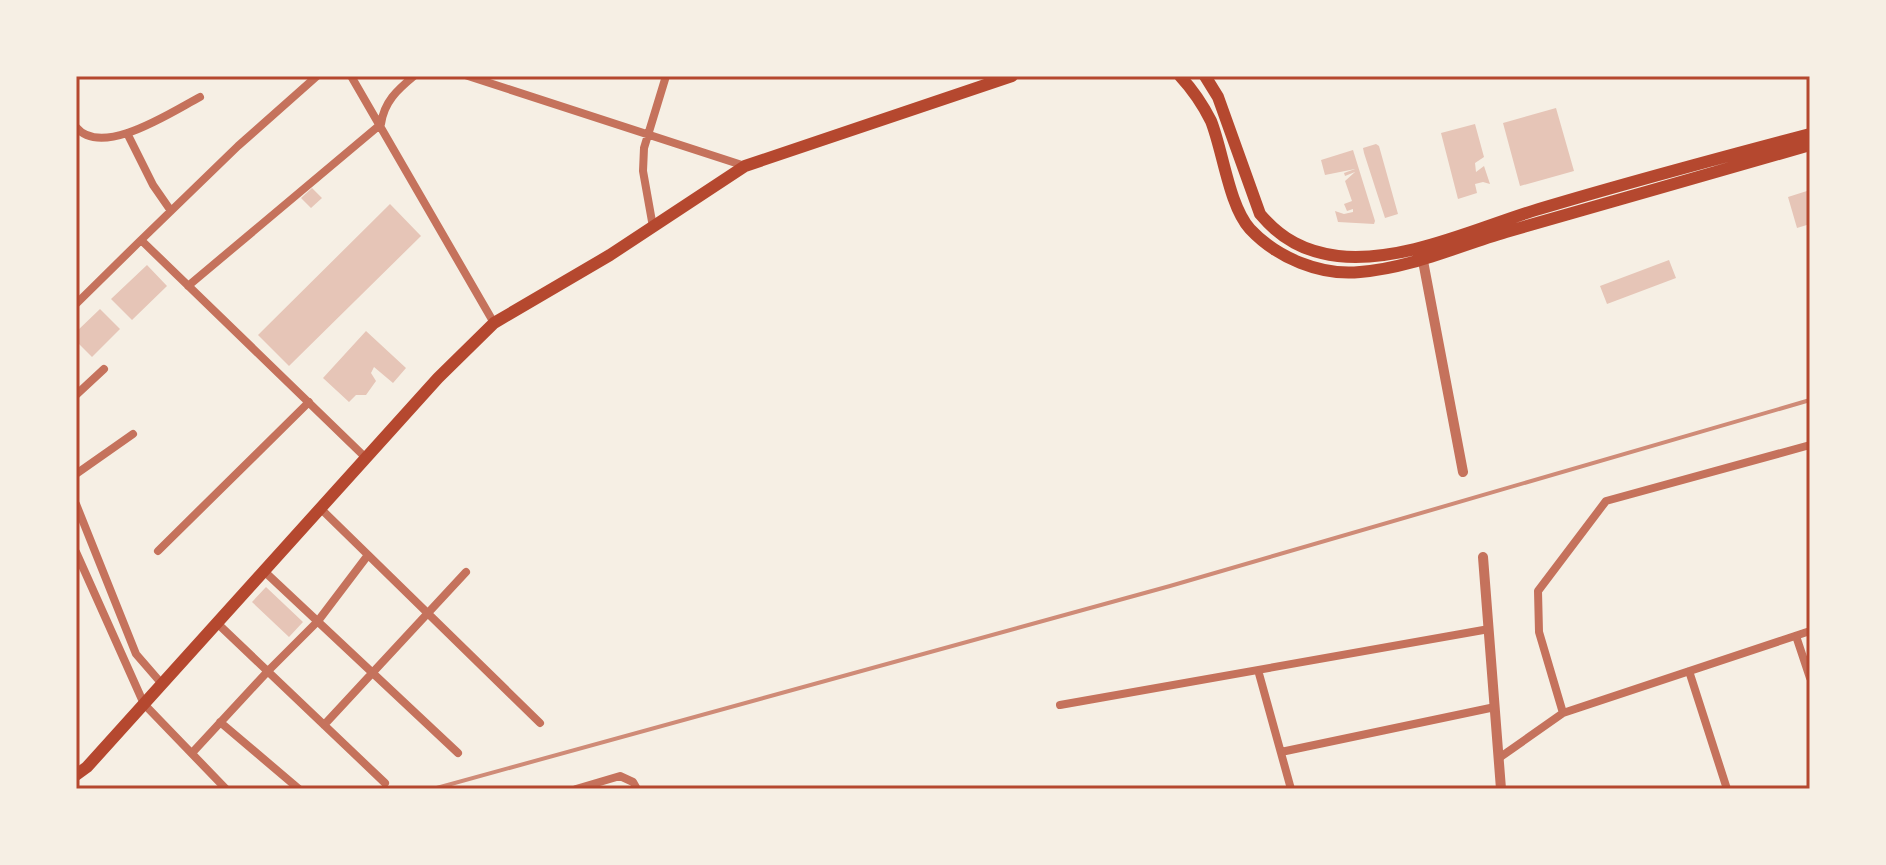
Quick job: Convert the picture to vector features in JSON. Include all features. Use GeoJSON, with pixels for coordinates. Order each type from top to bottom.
{"type":"FeatureCollection","features":[{"type":"Feature","properties":{"kind":"main road"},"geometry":{"type":"LineString","coordinates":[[76,775],[87,767],[265,572],[438,378],[494,323],[610,255],[745,166],[1012,76]]}},
{"type":"Feature","properties":{"kind":"main road"},"geometry":{"type":"LineString","coordinates":[[1180,76],[1192,89],[1210,121],[1235,199],[1248,227],[1268,246],[1306,266],[1330,271],[1359,273],[1423,261],[1493,236],[1810,145]]}},
{"type":"Feature","properties":{"kind":"main road"},"geometry":{"type":"LineString","coordinates":[[1205,76],[1218,97],[1260,214],[1272,229],[1289,242],[1339,256],[1401,251],[1436,242],[1553,205],[1810,134]]}},
{"type":"Feature","properties":{"kind":"street"},"geometry":{"type":"LineString","coordinates":[[76,304],[238,146],[317,76]]}},
{"type":"Feature","properties":{"kind":"street"},"geometry":{"type":"LineString","coordinates":[[351,76],[494,323]]}},
{"type":"Feature","properties":{"kind":"street"},"geometry":{"type":"LineString","coordinates":[[188,286],[381,124],[388,100],[414,76]]}},
{"type":"Feature","properties":{"kind":"street"},"geometry":{"type":"LineString","coordinates":[[468,76],[745,166]]}},
{"type":"Feature","properties":{"kind":"street"},"geometry":{"type":"LineString","coordinates":[[653,227],[643,171],[646,134],[666,76]]}},
{"type":"Feature","properties":{"kind":"street"},"geometry":{"type":"LineString","coordinates":[[76,127],[81,133],[103,138],[127,133],[200,97]]}},
{"type":"Feature","properties":{"kind":"street"},"geometry":{"type":"LineString","coordinates":[[127,133],[153,185],[171,211]]}},
{"type":"Feature","properties":{"kind":"street"},"geometry":{"type":"LineString","coordinates":[[141,240],[366,458]]}},
{"type":"Feature","properties":{"kind":"street"},"geometry":{"type":"LineString","coordinates":[[1423,261],[1463,472]]}},
{"type":"Feature","properties":{"kind":"street"},"geometry":{"type":"LineString","coordinates":[[76,395],[104,369]]}},
{"type":"Feature","properties":{"kind":"street"},"geometry":{"type":"LineString","coordinates":[[158,551],[309,402]]}},
{"type":"Feature","properties":{"kind":"street"},"geometry":{"type":"LineString","coordinates":[[76,474],[133,434]]}},
{"type":"Feature","properties":{"kind":"street"},"geometry":{"type":"LineString","coordinates":[[1563,713],[1539,632],[1538,591],[1606,501],[1810,445]]}},
{"type":"Feature","properties":{"kind":"street"},"geometry":{"type":"LineString","coordinates":[[76,504],[136,654],[162,684]]}},
{"type":"Feature","properties":{"kind":"street"},"geometry":{"type":"LineString","coordinates":[[321,509],[540,723]]}},
{"type":"Feature","properties":{"kind":"street"},"geometry":{"type":"LineString","coordinates":[[76,552],[144,704],[226,789]]}},
{"type":"Feature","properties":{"kind":"street"},"geometry":{"type":"LineString","coordinates":[[192,753],[318,621],[368,555]]}},
{"type":"Feature","properties":{"kind":"street"},"geometry":{"type":"LineString","coordinates":[[1483,557],[1501,789]]}},
{"type":"Feature","properties":{"kind":"street"},"geometry":{"type":"LineString","coordinates":[[265,572],[458,753]]}},
{"type":"Feature","properties":{"kind":"street"},"geometry":{"type":"LineString","coordinates":[[324,725],[466,572]]}},
{"type":"Feature","properties":{"kind":"street"},"geometry":{"type":"LineString","coordinates":[[217,623],[385,783]]}},
{"type":"Feature","properties":{"kind":"street"},"geometry":{"type":"LineString","coordinates":[[1060,705],[1489,629]]}},
{"type":"Feature","properties":{"kind":"street"},"geometry":{"type":"LineString","coordinates":[[1499,758],[1563,713],[1810,631]]}},
{"type":"Feature","properties":{"kind":"street"},"geometry":{"type":"LineString","coordinates":[[1796,636],[1810,678]]}},
{"type":"Feature","properties":{"kind":"street"},"geometry":{"type":"LineString","coordinates":[[1258,670],[1291,789]]}},
{"type":"Feature","properties":{"kind":"street"},"geometry":{"type":"LineString","coordinates":[[1689,671],[1727,789]]}},
{"type":"Feature","properties":{"kind":"street"},"geometry":{"type":"LineString","coordinates":[[1281,752],[1495,707]]}},
{"type":"Feature","properties":{"kind":"street"},"geometry":{"type":"LineString","coordinates":[[220,722],[299,789]]}},
{"type":"Feature","properties":{"kind":"street"},"geometry":{"type":"LineString","coordinates":[[576,789],[620,776],[633,782],[637,789]]}},
{"type":"Feature","properties":{"kind":"building"},"geometry":{"type":"Polygon","coordinates":[[[1556,108],[1574,171],[1520,186],[1503,123],[1556,108]]]}},
{"type":"Feature","properties":{"kind":"building"},"geometry":{"type":"Polygon","coordinates":[[[1475,124],[1484,157],[1475,163],[1476,172],[1484,166],[1490,184],[1475,184],[1477,193],[1458,199],[1441,133],[1475,124]]]}},
{"type":"Feature","properties":{"kind":"building"},"geometry":{"type":"Polygon","coordinates":[[[1376,144],[1398,214],[1385,218],[1363,148],[1376,144]]]}},
{"type":"Feature","properties":{"kind":"building"},"geometry":{"type":"Polygon","coordinates":[[[1353,150],[1374,224],[1338,222],[1335,211],[1344,214],[1353,212],[1353,209],[1347,211],[1344,204],[1352,201],[1345,181],[1355,172],[1345,176],[1344,173],[1355,169],[1325,175],[1321,160],[1353,150]]]}},
{"type":"Feature","properties":{"kind":"building"},"geometry":{"type":"Polygon","coordinates":[[[312,188],[322,198],[311,208],[301,198],[312,188]]]}},
{"type":"Feature","properties":{"kind":"building"},"geometry":{"type":"Polygon","coordinates":[[[1810,190],[1810,224],[1797,228],[1788,197],[1810,190]]]}},
{"type":"Feature","properties":{"kind":"building"},"geometry":{"type":"Polygon","coordinates":[[[390,204],[421,236],[289,366],[258,335],[390,204]]]}},
{"type":"Feature","properties":{"kind":"building"},"geometry":{"type":"Polygon","coordinates":[[[1669,260],[1676,278],[1607,304],[1600,286],[1669,260]]]}},
{"type":"Feature","properties":{"kind":"building"},"geometry":{"type":"Polygon","coordinates":[[[147,265],[167,286],[132,320],[111,299],[147,265]]]}},
{"type":"Feature","properties":{"kind":"building"},"geometry":{"type":"Polygon","coordinates":[[[100,309],[120,329],[92,357],[76,341],[76,332],[100,309]]]}},
{"type":"Feature","properties":{"kind":"building"},"geometry":{"type":"Polygon","coordinates":[[[366,331],[406,368],[393,383],[374,367],[371,373],[376,381],[366,395],[356,395],[349,402],[323,378],[366,331]]]}},
{"type":"Feature","properties":{"kind":"building"},"geometry":{"type":"Polygon","coordinates":[[[266,587],[303,622],[289,637],[252,602],[266,587]]]}},
{"type":"Feature","properties":{"kind":"railway"},"geometry":{"type":"LineString","coordinates":[[433,789],[1170,586],[1810,400]]}}]}
